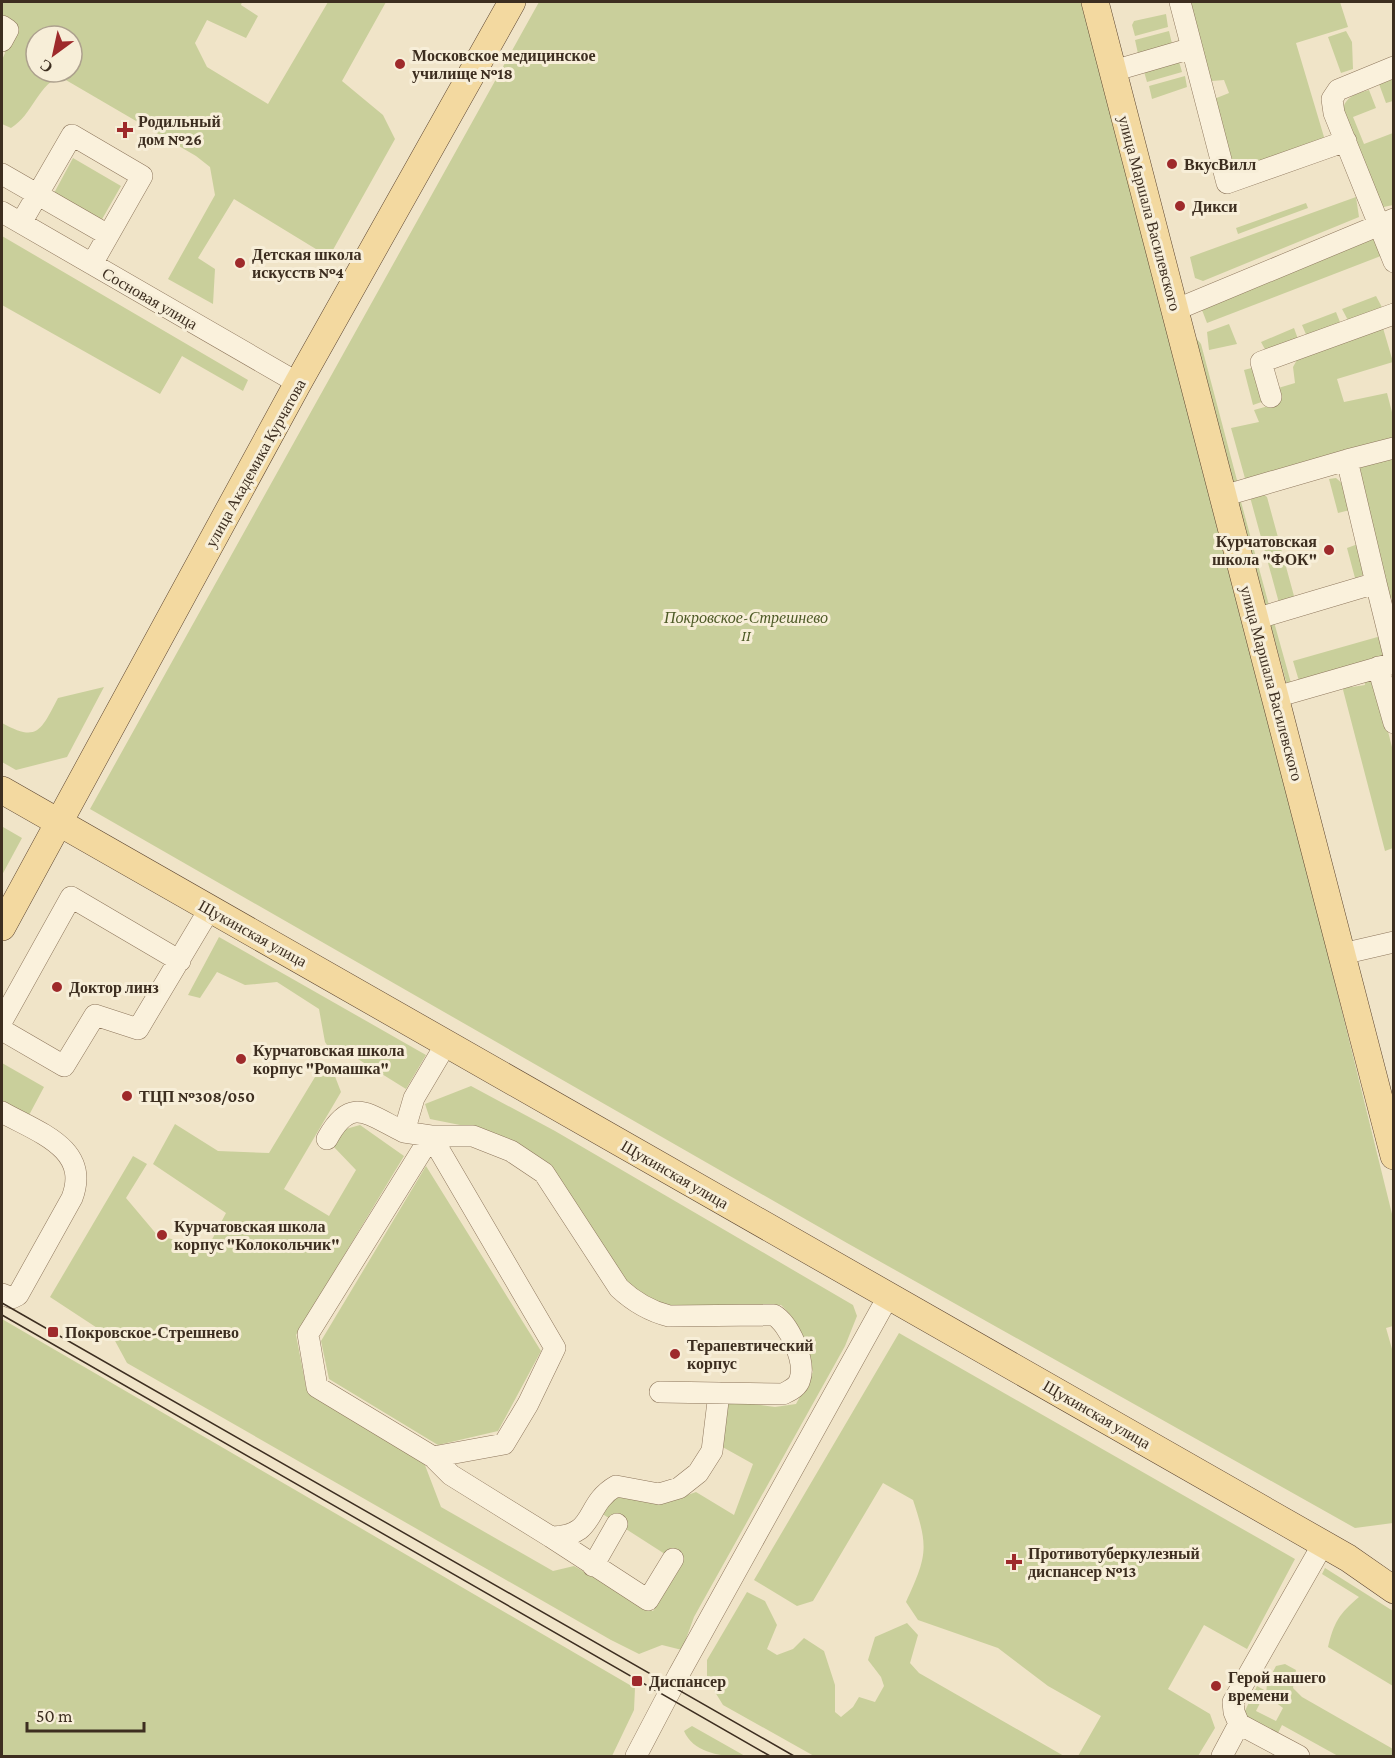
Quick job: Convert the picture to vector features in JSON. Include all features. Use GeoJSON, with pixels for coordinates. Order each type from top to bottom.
{"type":"FeatureCollection","features":[{"type":"Feature","properties":{"kind":"main road","name":"улица Академика Курчатова"},"geometry":{"type":"LineString","coordinates":[[2,927],[298,382],[512,2]]}},
{"type":"Feature","properties":{"kind":"main road","name":"улица Маршала Василевского"},"geometry":{"type":"LineString","coordinates":[[1095,2],[1394,1156]]}},
{"type":"Feature","properties":{"kind":"main road","name":"Щукинская улица"},"geometry":{"type":"LineString","coordinates":[[2,790],[1348,1558],[1394,1590]]}},
{"type":"Feature","properties":{"kind":"main road","name":"Щукинская улица"},"geometry":{"type":"LineString","coordinates":[[1348,1558],[1394,1577]]}},
{"type":"Feature","properties":{"kind":"street"},"geometry":{"type":"LineString","coordinates":[[1180,2],[1227,183],[1346,141]]}},
{"type":"Feature","properties":{"kind":"street"},"geometry":{"type":"LineString","coordinates":[[2,26],[8,30],[2,41]]}},
{"type":"Feature","properties":{"kind":"street"},"geometry":{"type":"LineString","coordinates":[[1113,71],[1192,48]]}},
{"type":"Feature","properties":{"kind":"street"},"geometry":{"type":"LineString","coordinates":[[1394,67],[1338,90],[1332,99],[1346,141],[1386,221],[1394,261]]}},
{"type":"Feature","properties":{"kind":"street"},"geometry":{"type":"LineString","coordinates":[[21,224],[72,135],[142,176],[92,264]]}},
{"type":"Feature","properties":{"kind":"street"},"geometry":{"type":"LineString","coordinates":[[2,174],[108,235]]}},
{"type":"Feature","properties":{"kind":"street","name":"Сосновая улица"},"geometry":{"type":"LineString","coordinates":[[2,212],[298,382]]}},
{"type":"Feature","properties":{"kind":"street"},"geometry":{"type":"LineString","coordinates":[[1175,310],[1386,221]]}},
{"type":"Feature","properties":{"kind":"street"},"geometry":{"type":"LineString","coordinates":[[1271,397],[1261,362],[1394,314]]}},
{"type":"Feature","properties":{"kind":"street"},"geometry":{"type":"LineString","coordinates":[[1223,496],[1394,448]]}},
{"type":"Feature","properties":{"kind":"street"},"geometry":{"type":"LineString","coordinates":[[1347,460],[1376,583],[1388,662],[1394,723]]}},
{"type":"Feature","properties":{"kind":"street"},"geometry":{"type":"LineString","coordinates":[[1255,619],[1376,583]]}},
{"type":"Feature","properties":{"kind":"street"},"geometry":{"type":"LineString","coordinates":[[1276,697],[1388,662]]}},
{"type":"Feature","properties":{"kind":"street"},"geometry":{"type":"LineString","coordinates":[[2,1021],[71,897],[180,961]]}},
{"type":"Feature","properties":{"kind":"street"},"geometry":{"type":"LineString","coordinates":[[2,1030],[64,1066],[95,1016],[138,1029],[209,909]]}},
{"type":"Feature","properties":{"kind":"street"},"geometry":{"type":"LineString","coordinates":[[1342,954],[1393,952]]}},
{"type":"Feature","properties":{"kind":"street"},"geometry":{"type":"LineString","coordinates":[[404,1132],[414,1098],[446,1044]]}},
{"type":"Feature","properties":{"kind":"street"},"geometry":{"type":"LineString","coordinates":[[2,1112],[64,1148],[75,1163],[78,1182],[72,1198],[18,1295],[12,1298],[2,1294]]}},
{"type":"Feature","properties":{"kind":"street"},"geometry":{"type":"LineString","coordinates":[[327,1139],[346,1113],[362,1112],[404,1132],[431,1136],[473,1136],[510,1151],[544,1173],[619,1288],[631,1300],[654,1312],[669,1316],[774,1315],[782,1319],[802,1367],[800,1379],[794,1389],[783,1394],[660,1392]]}},
{"type":"Feature","properties":{"kind":"street"},"geometry":{"type":"LineString","coordinates":[[431,1136],[308,1335],[317,1387],[433,1457],[451,1475],[648,1600],[673,1559]]}},
{"type":"Feature","properties":{"kind":"street"},"geometry":{"type":"LineString","coordinates":[[431,1136],[555,1348],[528,1404],[504,1444],[433,1457]]}},
{"type":"Feature","properties":{"kind":"street"},"geometry":{"type":"LineString","coordinates":[[638,1756],[679,1674],[889,1295]]}},
{"type":"Feature","properties":{"kind":"street"},"geometry":{"type":"LineString","coordinates":[[551,1537],[569,1536],[580,1531],[603,1496],[616,1486],[659,1494],[679,1488],[698,1473],[712,1451],[719,1393]]}},
{"type":"Feature","properties":{"kind":"street"},"geometry":{"type":"LineString","coordinates":[[593,1566],[617,1524]]}},
{"type":"Feature","properties":{"kind":"street"},"geometry":{"type":"LineString","coordinates":[[1299,1756],[1270,1750],[1239,1724],[1233,1712],[1233,1702],[1323,1544]]}},
{"type":"Feature","properties":{"kind":"street"},"geometry":{"type":"LineString","coordinates":[[1222,1756],[1239,1724]]}},
{"type":"Feature","properties":{"kind":"green space"},"geometry":{"type":"Polygon","coordinates":[[[2,2],[242,2],[241,5],[258,16],[246,38],[207,20],[195,43],[207,67],[268,104],[328,2],[386,2],[342,81],[383,115],[395,139],[329,257],[234,199],[198,258],[215,269],[213,304],[168,279],[215,195],[210,167],[196,156],[73,84],[84,84],[84,24],[24,24],[24,84],[49,84],[24,116],[11,128],[2,124],[2,60],[5,53],[2,42],[2,2]]]}},
{"type":"Feature","properties":{"kind":"green space","name":"Покровское-Стрешнево II"},"geometry":{"type":"Polygon","coordinates":[[[539,2],[1084,2],[1255,659],[1393,1218],[1393,1326],[1386,1328],[1394,1356],[1393,1523],[1355,1528],[847,1243],[90,809],[539,2]]]}},
{"type":"Feature","properties":{"kind":"green space"},"geometry":{"type":"Polygon","coordinates":[[[1189,2],[1340,2],[1348,27],[1296,43],[1324,137],[1322,141],[1236,170],[1232,166],[1214,99],[1229,93],[1224,80],[1212,81],[1207,75],[1189,2]]]}},
{"type":"Feature","properties":{"kind":"green space"},"geometry":{"type":"Polygon","coordinates":[[[1166,14],[1168,27],[1135,36],[1132,25],[1134,21],[1166,14]]]}},
{"type":"Feature","properties":{"kind":"green space"},"geometry":{"type":"Polygon","coordinates":[[[1169,31],[1173,48],[1139,58],[1135,40],[1169,31]]]}},
{"type":"Feature","properties":{"kind":"green space"},"geometry":{"type":"Polygon","coordinates":[[[1346,31],[1352,42],[1353,69],[1341,73],[1328,37],[1346,31]]]}},
{"type":"Feature","properties":{"kind":"green space"},"geometry":{"type":"Polygon","coordinates":[[[1178,58],[1182,72],[1147,82],[1143,68],[1178,58]]]}},
{"type":"Feature","properties":{"kind":"green space"},"geometry":{"type":"Polygon","coordinates":[[[1185,76],[1187,87],[1152,99],[1149,86],[1185,76]]]}},
{"type":"Feature","properties":{"kind":"green space"},"geometry":{"type":"Polygon","coordinates":[[[1393,78],[1393,101],[1386,103],[1379,84],[1393,78]]]}},
{"type":"Feature","properties":{"kind":"green space"},"geometry":{"type":"Polygon","coordinates":[[[1369,90],[1376,108],[1353,117],[1364,144],[1393,133],[1393,205],[1379,208],[1342,113],[1348,100],[1369,90]]]}},
{"type":"Feature","properties":{"kind":"green space"},"geometry":{"type":"Polygon","coordinates":[[[73,158],[121,186],[101,221],[53,195],[73,158]]]}},
{"type":"Feature","properties":{"kind":"green space"},"geometry":{"type":"Polygon","coordinates":[[[1356,197],[1359,217],[1203,281],[1195,278],[1190,257],[1356,197]]]}},
{"type":"Feature","properties":{"kind":"green space"},"geometry":{"type":"Polygon","coordinates":[[[1306,203],[1308,208],[1238,234],[1236,228],[1306,203]]]}},
{"type":"Feature","properties":{"kind":"green space"},"geometry":{"type":"Polygon","coordinates":[[[2,236],[248,380],[243,391],[182,356],[160,394],[2,305],[2,236]]]}},
{"type":"Feature","properties":{"kind":"green space"},"geometry":{"type":"Polygon","coordinates":[[[1369,239],[1375,239],[1386,254],[1207,323],[1202,310],[1369,239]]]}},
{"type":"Feature","properties":{"kind":"green space"},"geometry":{"type":"Polygon","coordinates":[[[1376,296],[1384,311],[1350,324],[1342,309],[1376,296]]]}},
{"type":"Feature","properties":{"kind":"green space"},"geometry":{"type":"Polygon","coordinates":[[[1336,312],[1342,327],[1308,339],[1302,325],[1336,312]]]}},
{"type":"Feature","properties":{"kind":"green space"},"geometry":{"type":"Polygon","coordinates":[[[1229,324],[1237,344],[1209,350],[1207,332],[1229,324]]]}},
{"type":"Feature","properties":{"kind":"green space"},"geometry":{"type":"Polygon","coordinates":[[[1294,328],[1299,342],[1267,353],[1261,342],[1294,328]]]}},
{"type":"Feature","properties":{"kind":"green space"},"geometry":{"type":"Polygon","coordinates":[[[1383,328],[1393,362],[1337,379],[1344,402],[1387,393],[1393,416],[1393,443],[1246,482],[1231,428],[1259,422],[1254,410],[1276,404],[1275,389],[1295,383],[1293,367],[1298,358],[1383,328]]]}},
{"type":"Feature","properties":{"kind":"green space"},"geometry":{"type":"Polygon","coordinates":[[[1197,339],[1201,344],[1238,484],[1229,487],[1192,341],[1197,339]]]}},
{"type":"Feature","properties":{"kind":"green space"},"geometry":{"type":"Polygon","coordinates":[[[1259,366],[1267,400],[1253,405],[1244,370],[1259,366]]]}},
{"type":"Feature","properties":{"kind":"green space"},"geometry":{"type":"Polygon","coordinates":[[[1393,456],[1393,598],[1386,600],[1357,465],[1393,456]]]}},
{"type":"Feature","properties":{"kind":"green space"},"geometry":{"type":"Polygon","coordinates":[[[1336,478],[1344,485],[1350,510],[1338,513],[1329,479],[1336,478]]]}},
{"type":"Feature","properties":{"kind":"green space"},"geometry":{"type":"Polygon","coordinates":[[[1263,494],[1267,497],[1294,596],[1291,601],[1279,603],[1250,497],[1263,494]]]}},
{"type":"Feature","properties":{"kind":"green space"},"geometry":{"type":"Polygon","coordinates":[[[1240,498],[1270,609],[1266,609],[1233,502],[1240,498]]]}},
{"type":"Feature","properties":{"kind":"green space"},"geometry":{"type":"Polygon","coordinates":[[[1358,544],[1366,570],[1363,575],[1355,578],[1347,548],[1358,544]]]}},
{"type":"Feature","properties":{"kind":"green space"},"geometry":{"type":"Polygon","coordinates":[[[1274,622],[1291,683],[1287,685],[1270,623],[1274,622]]]}},
{"type":"Feature","properties":{"kind":"green space"},"geometry":{"type":"Polygon","coordinates":[[[1381,636],[1386,655],[1299,681],[1293,661],[1381,636]]]}},
{"type":"Feature","properties":{"kind":"green space"},"geometry":{"type":"Polygon","coordinates":[[[1363,675],[1374,677],[1393,751],[1393,848],[1385,851],[1341,682],[1349,679],[1352,687],[1365,685],[1363,675]]]}},
{"type":"Feature","properties":{"kind":"green space"},"geometry":{"type":"Polygon","coordinates":[[[104,687],[67,757],[16,770],[2,762],[2,723],[24,732],[37,730],[58,698],[104,687]]]}},
{"type":"Feature","properties":{"kind":"green space"},"geometry":{"type":"Polygon","coordinates":[[[3,827],[22,838],[2,875],[2,830],[3,827]]]}},
{"type":"Feature","properties":{"kind":"green space"},"geometry":{"type":"Polygon","coordinates":[[[219,937],[426,1055],[406,1089],[345,1051],[335,1057],[325,1042],[319,1009],[277,982],[245,985],[217,972],[200,998],[188,995],[219,937]]]}},
{"type":"Feature","properties":{"kind":"green space"},"geometry":{"type":"Polygon","coordinates":[[[2,1063],[44,1087],[28,1117],[2,1103],[2,1063]]]}},
{"type":"Feature","properties":{"kind":"green space"},"geometry":{"type":"Polygon","coordinates":[[[331,1066],[341,1092],[284,1189],[329,1216],[356,1170],[333,1146],[339,1131],[360,1125],[404,1156],[296,1335],[306,1387],[423,1460],[441,1507],[553,1571],[574,1566],[653,1611],[682,1565],[601,1513],[612,1493],[662,1504],[696,1492],[734,1515],[753,1464],[719,1445],[726,1400],[775,1407],[796,1404],[813,1372],[808,1353],[799,1328],[781,1305],[663,1307],[623,1282],[549,1168],[470,1127],[430,1119],[425,1104],[471,1086],[555,1131],[853,1305],[857,1316],[845,1346],[694,1617],[682,1650],[662,1645],[639,1654],[611,1640],[127,1363],[114,1339],[50,1297],[133,1156],[147,1164],[126,1198],[158,1236],[208,1247],[226,1213],[153,1164],[175,1124],[218,1151],[269,1153],[315,1077],[331,1066]]]}},
{"type":"Feature","properties":{"kind":"green space"},"geometry":{"type":"Polygon","coordinates":[[[426,1166],[541,1351],[498,1431],[438,1445],[329,1379],[321,1341],[426,1166]]]}},
{"type":"Feature","properties":{"kind":"green space"},"geometry":{"type":"Polygon","coordinates":[[[2,1319],[635,1688],[634,1710],[612,1756],[2,1756],[2,1319]]]}},
{"type":"Feature","properties":{"kind":"green space","name":"Противотуберкулезный диспансер №13"},"geometry":{"type":"Polygon","coordinates":[[[899,1333],[1295,1559],[1247,1649],[1204,1625],[1168,1689],[1210,1714],[1215,1728],[1198,1756],[1078,1756],[1101,1716],[1048,1686],[998,1648],[918,1620],[906,1602],[922,1562],[922,1530],[913,1500],[883,1483],[813,1601],[797,1606],[754,1580],[899,1333]]]}},
{"type":"Feature","properties":{"kind":"green space"},"geometry":{"type":"Polygon","coordinates":[[[1325,1568],[1393,1611],[1393,1686],[1328,1647],[1338,1619],[1359,1597],[1322,1574],[1325,1568]]]}},
{"type":"Feature","properties":{"kind":"green space"},"geometry":{"type":"Polygon","coordinates":[[[747,1592],[765,1601],[777,1625],[767,1649],[777,1655],[793,1649],[804,1638],[824,1651],[835,1685],[835,1712],[841,1717],[853,1707],[859,1697],[875,1702],[884,1686],[881,1677],[868,1660],[875,1637],[907,1623],[918,1635],[910,1663],[919,1673],[1064,1756],[814,1756],[723,1705],[707,1679],[707,1660],[747,1592]]]}},
{"type":"Feature","properties":{"kind":"green space"},"geometry":{"type":"Polygon","coordinates":[[[1285,1664],[1296,1670],[1293,1688],[1302,1697],[1393,1749],[1393,1756],[1338,1756],[1282,1725],[1276,1737],[1242,1717],[1257,1686],[1266,1691],[1256,1711],[1276,1721],[1283,1708],[1266,1695],[1267,1683],[1276,1666],[1285,1664]]]}},
{"type":"Feature","properties":{"kind":"green space"},"geometry":{"type":"Polygon","coordinates":[[[692,1726],[745,1756],[719,1755],[702,1749],[689,1739],[684,1731],[692,1726]]]}},
{"type":"Feature","properties":{"kind":"tram line"},"geometry":{"type":"LineString","coordinates":[[2,1303],[794,1756]]}},
{"type":"Feature","properties":{"kind":"tram line"},"geometry":{"type":"LineString","coordinates":[[2,1315],[770,1756]]}},
{"type":"Feature","properties":{"kind":"place","name":"Московское медицинское училище №18"},"geometry":{"type":"Point","coordinates":[400,64]}},
{"type":"Feature","properties":{"kind":"place","name":"Родильный дом №26"},"geometry":{"type":"Point","coordinates":[125,130]}},
{"type":"Feature","properties":{"kind":"place","name":"ВкусВилл"},"geometry":{"type":"Point","coordinates":[1172,164]}},
{"type":"Feature","properties":{"kind":"place","name":"Дикси"},"geometry":{"type":"Point","coordinates":[1180,206]}},
{"type":"Feature","properties":{"kind":"place","name":"Детская школа искусств №4"},"geometry":{"type":"Point","coordinates":[240,263]}},
{"type":"Feature","properties":{"kind":"place","name":"Курчатовская школа \"ФОК\""},"geometry":{"type":"Point","coordinates":[1329,550]}},
{"type":"Feature","properties":{"kind":"place","name":"Доктор линз"},"geometry":{"type":"Point","coordinates":[57,987]}},
{"type":"Feature","properties":{"kind":"place","name":"Курчатовская школа корпус \"Ромашка\""},"geometry":{"type":"Point","coordinates":[241,1059]}},
{"type":"Feature","properties":{"kind":"place","name":"ТЦП №308/050"},"geometry":{"type":"Point","coordinates":[127,1096]}},
{"type":"Feature","properties":{"kind":"place","name":"Курчатовская школа корпус \"Колокольчик\""},"geometry":{"type":"Point","coordinates":[162,1235]}},
{"type":"Feature","properties":{"kind":"place","name":"Покровское-Стрешнево"},"geometry":{"type":"Point","coordinates":[53,1332]}},
{"type":"Feature","properties":{"kind":"place","name":"Терапевтический корпус"},"geometry":{"type":"Point","coordinates":[675,1354]}},
{"type":"Feature","properties":{"kind":"place","name":"Противотуберкулезный диспансер №13"},"geometry":{"type":"Point","coordinates":[1014,1562]}},
{"type":"Feature","properties":{"kind":"place","name":"Диспансер"},"geometry":{"type":"Point","coordinates":[637,1681]}},
{"type":"Feature","properties":{"kind":"place","name":"Герой нашего времени"},"geometry":{"type":"Point","coordinates":[1216,1686]}}]}
